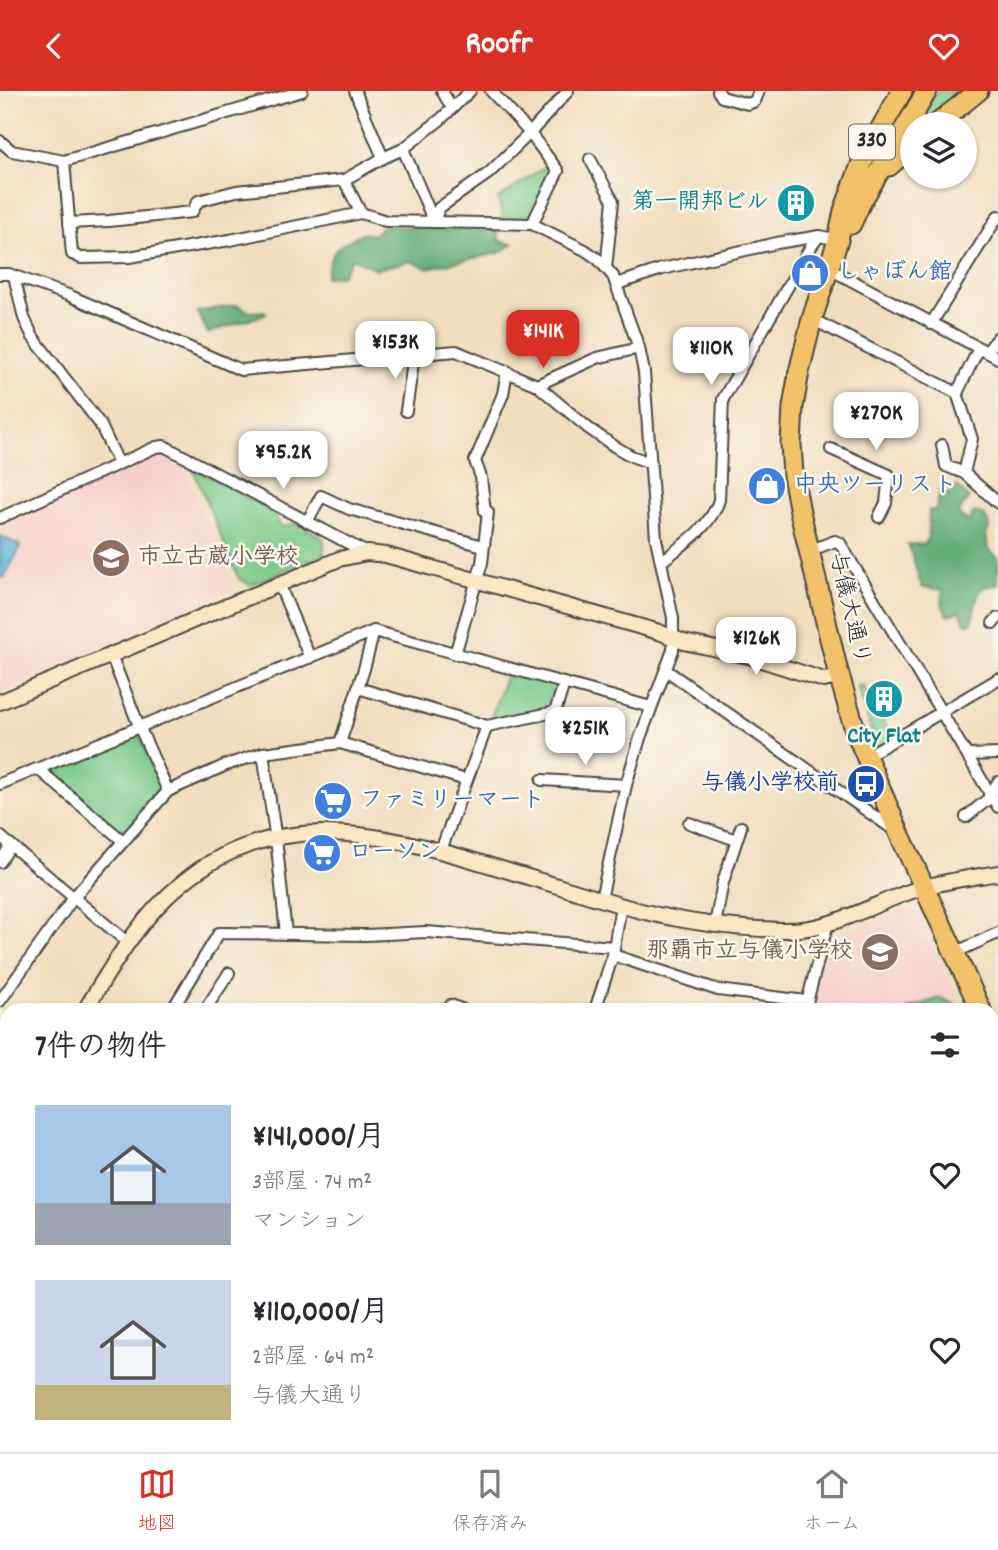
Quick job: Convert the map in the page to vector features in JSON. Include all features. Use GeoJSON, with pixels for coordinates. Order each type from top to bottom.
{"type":"FeatureCollection","features":[{"type":"Feature","properties":{"kind":"highway","name":"330"},"geometry":{"type":"LineString","coordinates":[[855,200],[869,149],[902,91]]}},
{"type":"Feature","properties":{"kind":"highway","name":"330"},"geometry":{"type":"LineString","coordinates":[[918,112],[927,91]]}},
{"type":"Feature","properties":{"kind":"highway"},"geometry":{"type":"LineString","coordinates":[[952,112],[978,91]]}},
{"type":"Feature","properties":{"kind":"highway","name":"330"},"geometry":{"type":"LineString","coordinates":[[875,179],[900,144]]}},
{"type":"Feature","properties":{"kind":"highway","name":"330"},"geometry":{"type":"LineString","coordinates":[[855,200],[900,157]]}},
{"type":"Feature","properties":{"kind":"highway","name":"与儀大通り"},"geometry":{"type":"LineString","coordinates":[[855,200],[828,238],[828,268],[812,319],[796,389],[792,444],[795,485],[839,677],[865,757],[978,1003]]}},
{"type":"Feature","properties":{"kind":"street"},"geometry":{"type":"LineString","coordinates":[[0,141],[12,151],[64,161],[302,91]]}},
{"type":"Feature","properties":{"kind":"street"},"geometry":{"type":"LineString","coordinates":[[355,91],[383,157]]}},
{"type":"Feature","properties":{"kind":"street"},"geometry":{"type":"LineString","coordinates":[[442,91],[452,109]]}},
{"type":"Feature","properties":{"kind":"street"},"geometry":{"type":"LineString","coordinates":[[69,223],[109,222],[192,212],[198,201],[236,191],[344,180],[383,157],[403,149],[470,91]]}},
{"type":"Feature","properties":{"kind":"street"},"geometry":{"type":"LineString","coordinates":[[491,91],[530,133],[558,171],[532,223]]}},
{"type":"Feature","properties":{"kind":"street"},"geometry":{"type":"LineString","coordinates":[[435,222],[439,208],[489,173],[568,91]]}},
{"type":"Feature","properties":{"kind":"street"},"geometry":{"type":"LineString","coordinates":[[718,91],[722,97],[748,104],[756,99],[759,91]]}},
{"type":"Feature","properties":{"kind":"street"},"geometry":{"type":"LineString","coordinates":[[855,200],[915,91]]}},
{"type":"Feature","properties":{"kind":"street"},"geometry":{"type":"LineString","coordinates":[[403,149],[435,222]]}},
{"type":"Feature","properties":{"kind":"street"},"geometry":{"type":"LineString","coordinates":[[590,159],[613,201],[606,268]]}},
{"type":"Feature","properties":{"kind":"street"},"geometry":{"type":"LineString","coordinates":[[64,161],[72,254],[81,258],[129,257],[230,240],[361,213],[386,221],[532,223],[584,250],[606,268],[617,285],[639,348],[644,372],[653,510],[674,636],[673,650],[626,785],[601,899]]}},
{"type":"Feature","properties":{"kind":"street"},"geometry":{"type":"LineString","coordinates":[[344,180],[361,213]]}},
{"type":"Feature","properties":{"kind":"street"},"geometry":{"type":"LineString","coordinates":[[931,324],[998,216]]}},
{"type":"Feature","properties":{"kind":"street"},"geometry":{"type":"LineString","coordinates":[[617,285],[662,269],[721,254],[828,238]]}},
{"type":"Feature","properties":{"kind":"street"},"geometry":{"type":"LineString","coordinates":[[661,562],[705,524],[716,510],[719,500],[723,399],[810,248],[828,238]]}},
{"type":"Feature","properties":{"kind":"street"},"geometry":{"type":"LineString","coordinates":[[828,268],[998,358]]}},
{"type":"Feature","properties":{"kind":"street"},"geometry":{"type":"LineString","coordinates":[[0,274],[14,276],[68,295],[241,370],[456,351],[537,385],[614,446],[651,463]]}},
{"type":"Feature","properties":{"kind":"street"},"geometry":{"type":"LineString","coordinates":[[14,276],[24,319],[33,337],[100,424],[119,464]]}},
{"type":"Feature","properties":{"kind":"street"},"geometry":{"type":"LineString","coordinates":[[812,319],[957,393],[972,439],[964,473]]}},
{"type":"Feature","properties":{"kind":"street"},"geometry":{"type":"LineString","coordinates":[[957,393],[983,350],[998,337]]}},
{"type":"Feature","properties":{"kind":"street"},"geometry":{"type":"LineString","coordinates":[[537,385],[597,358],[639,348]]}},
{"type":"Feature","properties":{"kind":"street"},"geometry":{"type":"LineString","coordinates":[[406,411],[414,355]]}},
{"type":"Feature","properties":{"kind":"street"},"geometry":{"type":"LineString","coordinates":[[455,654],[482,563],[487,512],[481,477],[475,461],[503,394],[507,371]]}},
{"type":"Feature","properties":{"kind":"street"},"geometry":{"type":"LineString","coordinates":[[942,445],[946,466],[964,473],[996,498]]}},
{"type":"Feature","properties":{"kind":"street"},"geometry":{"type":"LineString","coordinates":[[0,518],[164,446],[367,553]]}},
{"type":"Feature","properties":{"kind":"street"},"geometry":{"type":"LineString","coordinates":[[831,449],[889,475],[886,503],[879,516]]}},
{"type":"Feature","properties":{"kind":"street"},"geometry":{"type":"LineString","coordinates":[[307,522],[321,496],[349,509],[483,546]]}},
{"type":"Feature","properties":{"kind":"street"},"geometry":{"type":"LineString","coordinates":[[339,559],[343,552],[341,541]]}},
{"type":"Feature","properties":{"kind":"street"},"geometry":{"type":"LineString","coordinates":[[809,551],[835,541],[840,543],[998,807]]}},
{"type":"Feature","properties":{"kind":"street"},"geometry":{"type":"LineString","coordinates":[[0,702],[339,559],[367,553],[386,555],[476,580],[674,636],[684,642],[749,656],[824,680],[839,677]]}},
{"type":"Feature","properties":{"kind":"street"},"geometry":{"type":"LineString","coordinates":[[279,584],[310,658]]}},
{"type":"Feature","properties":{"kind":"street"},"geometry":{"type":"LineString","coordinates":[[340,743],[374,631]]}},
{"type":"Feature","properties":{"kind":"street"},"geometry":{"type":"LineString","coordinates":[[0,784],[374,631],[651,707]]}},
{"type":"Feature","properties":{"kind":"street"},"geometry":{"type":"LineString","coordinates":[[111,655],[168,791]]}},
{"type":"Feature","properties":{"kind":"street"},"geometry":{"type":"LineString","coordinates":[[666,670],[899,834]]}},
{"type":"Feature","properties":{"kind":"street"},"geometry":{"type":"LineString","coordinates":[[865,757],[998,679]]}},
{"type":"Feature","properties":{"kind":"street"},"geometry":{"type":"LineString","coordinates":[[358,688],[487,726],[555,712],[564,684]]}},
{"type":"Feature","properties":{"kind":"street"},"geometry":{"type":"LineString","coordinates":[[441,851],[487,726]]}},
{"type":"Feature","properties":{"kind":"street"},"geometry":{"type":"LineString","coordinates":[[0,1001],[74,897],[168,791],[226,765],[263,753],[340,743],[466,780]]}},
{"type":"Feature","properties":{"kind":"street"},"geometry":{"type":"LineString","coordinates":[[263,753],[286,934]]}},
{"type":"Feature","properties":{"kind":"street"},"geometry":{"type":"LineString","coordinates":[[968,755],[998,754]]}},
{"type":"Feature","properties":{"kind":"street"},"geometry":{"type":"LineString","coordinates":[[38,768],[123,841]]}},
{"type":"Feature","properties":{"kind":"street"},"geometry":{"type":"LineString","coordinates":[[542,780],[626,785]]}},
{"type":"Feature","properties":{"kind":"street"},"geometry":{"type":"LineString","coordinates":[[966,817],[987,800],[998,782]]}},
{"type":"Feature","properties":{"kind":"street"},"geometry":{"type":"LineString","coordinates":[[689,823],[736,840]]}},
{"type":"Feature","properties":{"kind":"street"},"geometry":{"type":"LineString","coordinates":[[715,925],[723,882],[741,827]]}},
{"type":"Feature","properties":{"kind":"street"},"geometry":{"type":"LineString","coordinates":[[89,1003],[127,942],[158,905],[192,875],[226,855],[275,838],[317,832],[375,836],[441,851],[656,915],[715,925],[792,930],[827,926],[925,887],[998,873]]}},
{"type":"Feature","properties":{"kind":"street"},"geometry":{"type":"LineString","coordinates":[[0,836],[127,942]]}},
{"type":"Feature","properties":{"kind":"street"},"geometry":{"type":"LineString","coordinates":[[0,862],[11,845]]}},
{"type":"Feature","properties":{"kind":"street"},"geometry":{"type":"LineString","coordinates":[[597,1003],[614,951],[621,905]]}},
{"type":"Feature","properties":{"kind":"street"},"geometry":{"type":"LineString","coordinates":[[807,1003],[827,926]]}},
{"type":"Feature","properties":{"kind":"street"},"geometry":{"type":"LineString","coordinates":[[176,1003],[219,933],[387,935],[426,932],[614,951],[718,990],[794,1003]]}},
{"type":"Feature","properties":{"kind":"street"},"geometry":{"type":"LineString","coordinates":[[954,953],[998,933]]}},
{"type":"Feature","properties":{"kind":"street"},"geometry":{"type":"LineString","coordinates":[[210,1003],[229,973]]}},
{"type":"Feature","properties":{"kind":"shaded area","name":"市立古蔵小学校"},"geometry":{"type":"Polygon","coordinates":[[[159,454],[165,454],[183,464],[235,589],[0,692],[0,527],[159,454]]]}},
{"type":"Feature","properties":{"kind":"shaded area","name":"那覇市立与儀小学校"},"geometry":{"type":"Polygon","coordinates":[[[905,908],[918,911],[960,1003],[815,1003],[812,1000],[827,940],[905,908]]]}},
{"type":"Feature","properties":{"kind":"green space"},"geometry":{"type":"Polygon","coordinates":[[[938,91],[961,91],[936,112],[925,112],[938,91]]]}},
{"type":"Feature","properties":{"kind":"green space"},"geometry":{"type":"Polygon","coordinates":[[[550,163],[556,172],[530,220],[503,219],[498,199],[550,163]]]}},
{"type":"Feature","properties":{"kind":"green space"},"geometry":{"type":"Polygon","coordinates":[[[383,226],[498,231],[499,241],[513,244],[499,253],[427,268],[410,261],[376,269],[352,258],[342,275],[326,277],[330,260],[337,249],[362,233],[374,235],[383,226]]]}},
{"type":"Feature","properties":{"kind":"green space"},"geometry":{"type":"Polygon","coordinates":[[[237,305],[250,312],[265,311],[266,314],[208,333],[197,312],[237,305]]]}},
{"type":"Feature","properties":{"kind":"green space"},"geometry":{"type":"Polygon","coordinates":[[[192,467],[275,512],[279,524],[283,527],[297,523],[324,539],[324,554],[251,585],[239,579],[192,467]]]}},
{"type":"Feature","properties":{"kind":"green space"},"geometry":{"type":"Polygon","coordinates":[[[957,486],[969,498],[960,510],[960,517],[969,521],[974,512],[984,515],[990,525],[986,535],[988,549],[998,557],[998,585],[984,587],[977,597],[972,622],[966,624],[960,611],[948,616],[942,604],[943,590],[922,587],[908,544],[924,544],[928,537],[929,510],[936,510],[940,491],[951,494],[957,486]]]}},
{"type":"Feature","properties":{"kind":"green space"},"geometry":{"type":"Polygon","coordinates":[[[509,672],[555,685],[558,690],[554,706],[549,711],[490,721],[509,672]]]}},
{"type":"Feature","properties":{"kind":"green space"},"geometry":{"type":"Polygon","coordinates":[[[863,685],[893,740],[877,749],[857,686],[863,685]]]}},
{"type":"Feature","properties":{"kind":"green space"},"geometry":{"type":"Polygon","coordinates":[[[133,734],[140,736],[161,786],[160,792],[127,832],[118,831],[52,776],[53,767],[133,734]]]}},
{"type":"Feature","properties":{"kind":"green space"},"geometry":{"type":"Polygon","coordinates":[[[940,998],[951,1003],[926,1003],[940,998]]]}},
{"type":"Feature","properties":{"kind":"water"},"geometry":{"type":"Polygon","coordinates":[[[0,536],[21,546],[4,578],[0,576],[0,536]]]}},
{"type":"Feature","properties":{"kind":"place","name":"第一開邦ビル"},"geometry":{"type":"Point","coordinates":[796,203]}},
{"type":"Feature","properties":{"kind":"place","name":"しゃぼん館"},"geometry":{"type":"Point","coordinates":[810,273]}},
{"type":"Feature","properties":{"kind":"place","name":"中央ツーリスト"},"geometry":{"type":"Point","coordinates":[767,486]}},
{"type":"Feature","properties":{"kind":"place","name":"市立古蔵小学校"},"geometry":{"type":"Point","coordinates":[111,558]}},
{"type":"Feature","properties":{"kind":"place","name":"City Flat"},"geometry":{"type":"Point","coordinates":[884,699]}},
{"type":"Feature","properties":{"kind":"place","name":"与儀小学校前"},"geometry":{"type":"Point","coordinates":[866,784]}},
{"type":"Feature","properties":{"kind":"place","name":"ファミリーマート"},"geometry":{"type":"Point","coordinates":[333,801]}},
{"type":"Feature","properties":{"kind":"place","name":"ローソン"},"geometry":{"type":"Point","coordinates":[322,853]}},
{"type":"Feature","properties":{"kind":"place","name":"那覇市立与儀小学校"},"geometry":{"type":"Point","coordinates":[880,952]}}]}
